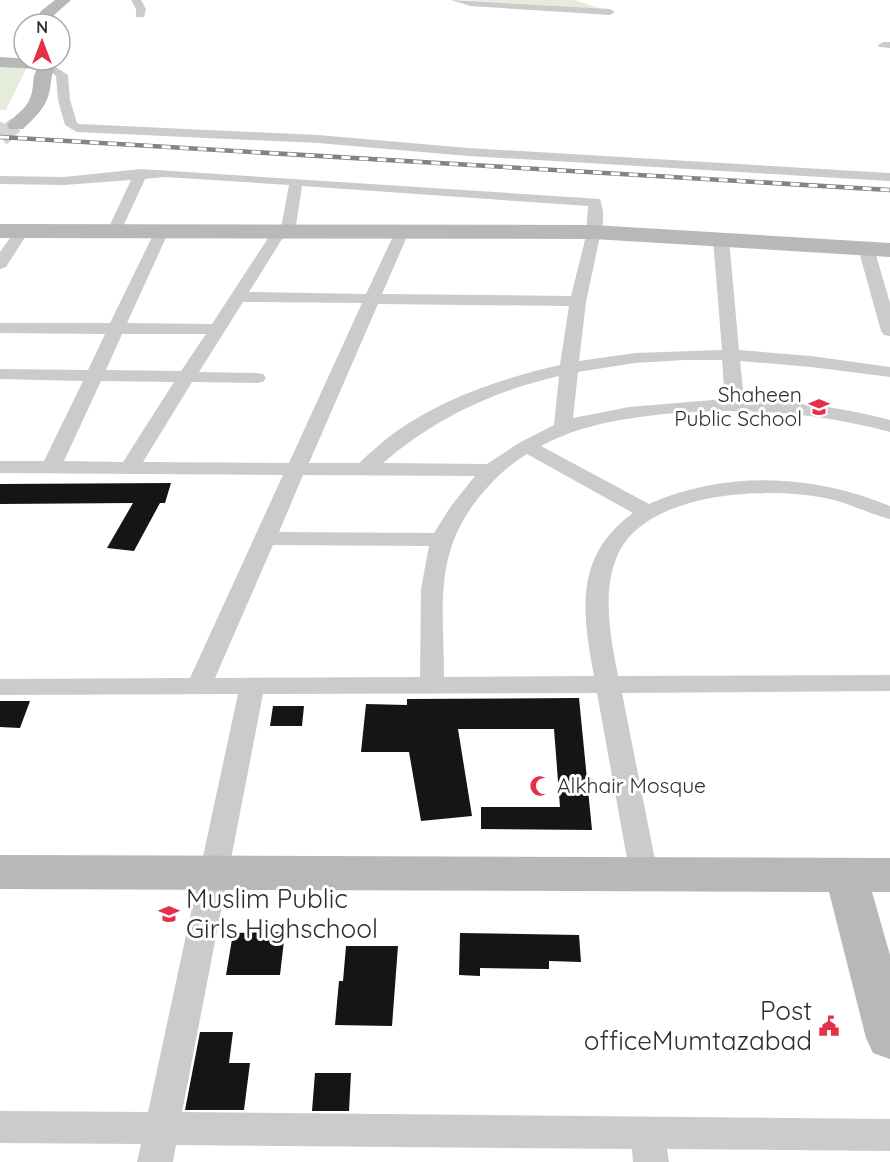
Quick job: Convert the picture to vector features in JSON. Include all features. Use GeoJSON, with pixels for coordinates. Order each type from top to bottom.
{"type":"FeatureCollection","features":[{"type":"Feature","properties":{"kind":"street"},"geometry":{"type":"LineString","coordinates":[[49,12],[64,0]]}},
{"type":"Feature","properties":{"kind":"street"},"geometry":{"type":"LineString","coordinates":[[136,0],[141,9],[140,15]]}},
{"type":"Feature","properties":{"kind":"street"},"geometry":{"type":"LineString","coordinates":[[442,0],[610,12]]}},
{"type":"Feature","properties":{"kind":"street"},"geometry":{"type":"LineString","coordinates":[[16,125],[32,111],[41,96],[40,76],[42,72]]}},
{"type":"Feature","properties":{"kind":"street"},"geometry":{"type":"LineString","coordinates":[[58,72],[62,75],[61,84],[66,112],[71,125],[77,128],[318,139],[468,152],[890,177]]}},
{"type":"Feature","properties":{"kind":"street"},"geometry":{"type":"LineString","coordinates":[[0,180],[64,181],[141,173],[592,201],[596,203],[593,232],[578,301],[568,368],[563,428]]}},
{"type":"Feature","properties":{"kind":"street"},"geometry":{"type":"LineString","coordinates":[[114,231],[141,173]]}},
{"type":"Feature","properties":{"kind":"street"},"geometry":{"type":"LineString","coordinates":[[129,468],[237,297],[284,232],[296,182]]}},
{"type":"Feature","properties":{"kind":"street"},"geometry":{"type":"LineString","coordinates":[[0,264],[11,231],[593,232],[890,250]]}},
{"type":"Feature","properties":{"kind":"street"},"geometry":{"type":"LineString","coordinates":[[51,468],[162,231]]}},
{"type":"Feature","properties":{"kind":"street"},"geometry":{"type":"LineString","coordinates":[[199,686],[402,232]]}},
{"type":"Feature","properties":{"kind":"street"},"geometry":{"type":"LineString","coordinates":[[721,239],[735,404]]}},
{"type":"Feature","properties":{"kind":"street"},"geometry":{"type":"LineString","coordinates":[[866,248],[890,331]]}},
{"type":"Feature","properties":{"kind":"street"},"geometry":{"type":"LineString","coordinates":[[237,297],[578,301]]}},
{"type":"Feature","properties":{"kind":"street"},"geometry":{"type":"LineString","coordinates":[[0,328],[216,329]]}},
{"type":"Feature","properties":{"kind":"street"},"geometry":{"type":"LineString","coordinates":[[364,469],[384,449],[402,436],[461,403],[493,389],[568,368],[643,358],[731,355],[819,362],[890,372]]}},
{"type":"Feature","properties":{"kind":"street"},"geometry":{"type":"LineString","coordinates":[[0,374],[257,378]]}},
{"type":"Feature","properties":{"kind":"street"},"geometry":{"type":"LineString","coordinates":[[432,685],[433,591],[437,554],[442,540],[461,509],[493,470],[528,447],[563,428],[633,412],[735,404],[815,409],[858,416],[890,426]]}},
{"type":"Feature","properties":{"kind":"street"},"geometry":{"type":"LineString","coordinates":[[528,447],[648,512]]}},
{"type":"Feature","properties":{"kind":"street"},"geometry":{"type":"LineString","coordinates":[[0,467],[493,470]]}},
{"type":"Feature","properties":{"kind":"street"},"geometry":{"type":"LineString","coordinates":[[644,875],[608,684],[598,615],[600,578],[608,550],[622,533],[648,512],[704,492],[761,485],[825,490],[886,506]]}},
{"type":"Feature","properties":{"kind":"street"},"geometry":{"type":"LineString","coordinates":[[265,538],[442,540]]}},
{"type":"Feature","properties":{"kind":"street"},"geometry":{"type":"LineString","coordinates":[[0,687],[890,683]]}},
{"type":"Feature","properties":{"kind":"street"},"geometry":{"type":"LineString","coordinates":[[155,1162],[252,685]]}},
{"type":"Feature","properties":{"kind":"street"},"geometry":{"type":"LineString","coordinates":[[0,872],[890,875]]}},
{"type":"Feature","properties":{"kind":"street"},"geometry":{"type":"LineString","coordinates":[[846,875],[890,1038]]}},
{"type":"Feature","properties":{"kind":"street"},"geometry":{"type":"LineString","coordinates":[[0,1127],[162,1128],[650,1147],[890,1135]]}},
{"type":"Feature","properties":{"kind":"green space"},"geometry":{"type":"Polygon","coordinates":[[[463,0],[575,0],[602,9],[463,0]]]}},
{"type":"Feature","properties":{"kind":"green space"},"geometry":{"type":"Polygon","coordinates":[[[0,65],[12,66],[12,72],[25,72],[6,110],[0,110],[0,65]]]}},
{"type":"Feature","properties":{"kind":"building"},"geometry":{"type":"Polygon","coordinates":[[[171,483],[165,503],[160,503],[134,551],[107,548],[133,503],[0,504],[0,484],[171,483]]]}},
{"type":"Feature","properties":{"kind":"building"},"geometry":{"type":"Polygon","coordinates":[[[579,698],[592,830],[481,829],[481,807],[560,807],[554,729],[458,729],[472,816],[421,821],[409,752],[361,752],[366,704],[407,705],[407,699],[579,698]]]}},
{"type":"Feature","properties":{"kind":"building"},"geometry":{"type":"Polygon","coordinates":[[[0,701],[30,701],[20,728],[0,727],[0,701]]]}},
{"type":"Feature","properties":{"kind":"building"},"geometry":{"type":"Polygon","coordinates":[[[273,706],[304,706],[302,726],[270,726],[273,706]]]}},
{"type":"Feature","properties":{"kind":"building"},"geometry":{"type":"Polygon","coordinates":[[[285,932],[280,975],[226,975],[233,933],[285,932]]]}},
{"type":"Feature","properties":{"kind":"building"},"geometry":{"type":"Polygon","coordinates":[[[460,933],[579,935],[581,962],[549,961],[549,969],[480,968],[480,976],[459,975],[460,933]]]}},
{"type":"Feature","properties":{"kind":"building"},"geometry":{"type":"Polygon","coordinates":[[[346,946],[398,946],[392,1026],[335,1025],[339,981],[343,981],[346,946]]]}},
{"type":"Feature","properties":{"kind":"building"},"geometry":{"type":"Polygon","coordinates":[[[200,1032],[233,1032],[229,1063],[250,1063],[244,1110],[185,1110],[200,1032]]]}},
{"type":"Feature","properties":{"kind":"building"},"geometry":{"type":"Polygon","coordinates":[[[315,1073],[351,1073],[349,1111],[312,1111],[315,1073]]]}},
{"type":"Feature","properties":{"kind":"tunnel"},"geometry":{"type":"LineString","coordinates":[[6,132],[16,125]]}},
{"type":"Feature","properties":{"kind":"tunnel"},"geometry":{"type":"LineString","coordinates":[[0,136],[8,130]]}},
{"type":"Feature","properties":{"kind":"railway"},"geometry":{"type":"LineString","coordinates":[[0,137],[890,190]]}},
{"type":"Feature","properties":{"kind":"place","name":"Shaheen Public School"},"geometry":{"type":"Point","coordinates":[819,407]}},
{"type":"Feature","properties":{"kind":"place","name":"Alkhair Mosque"},"geometry":{"type":"Point","coordinates":[540,786]}},
{"type":"Feature","properties":{"kind":"place","name":"Muslim Public Girls Highschool"},"geometry":{"type":"Point","coordinates":[169,914]}},
{"type":"Feature","properties":{"kind":"place","name":"Post officeMumtazabad"},"geometry":{"type":"Point","coordinates":[829,1026]}}]}
